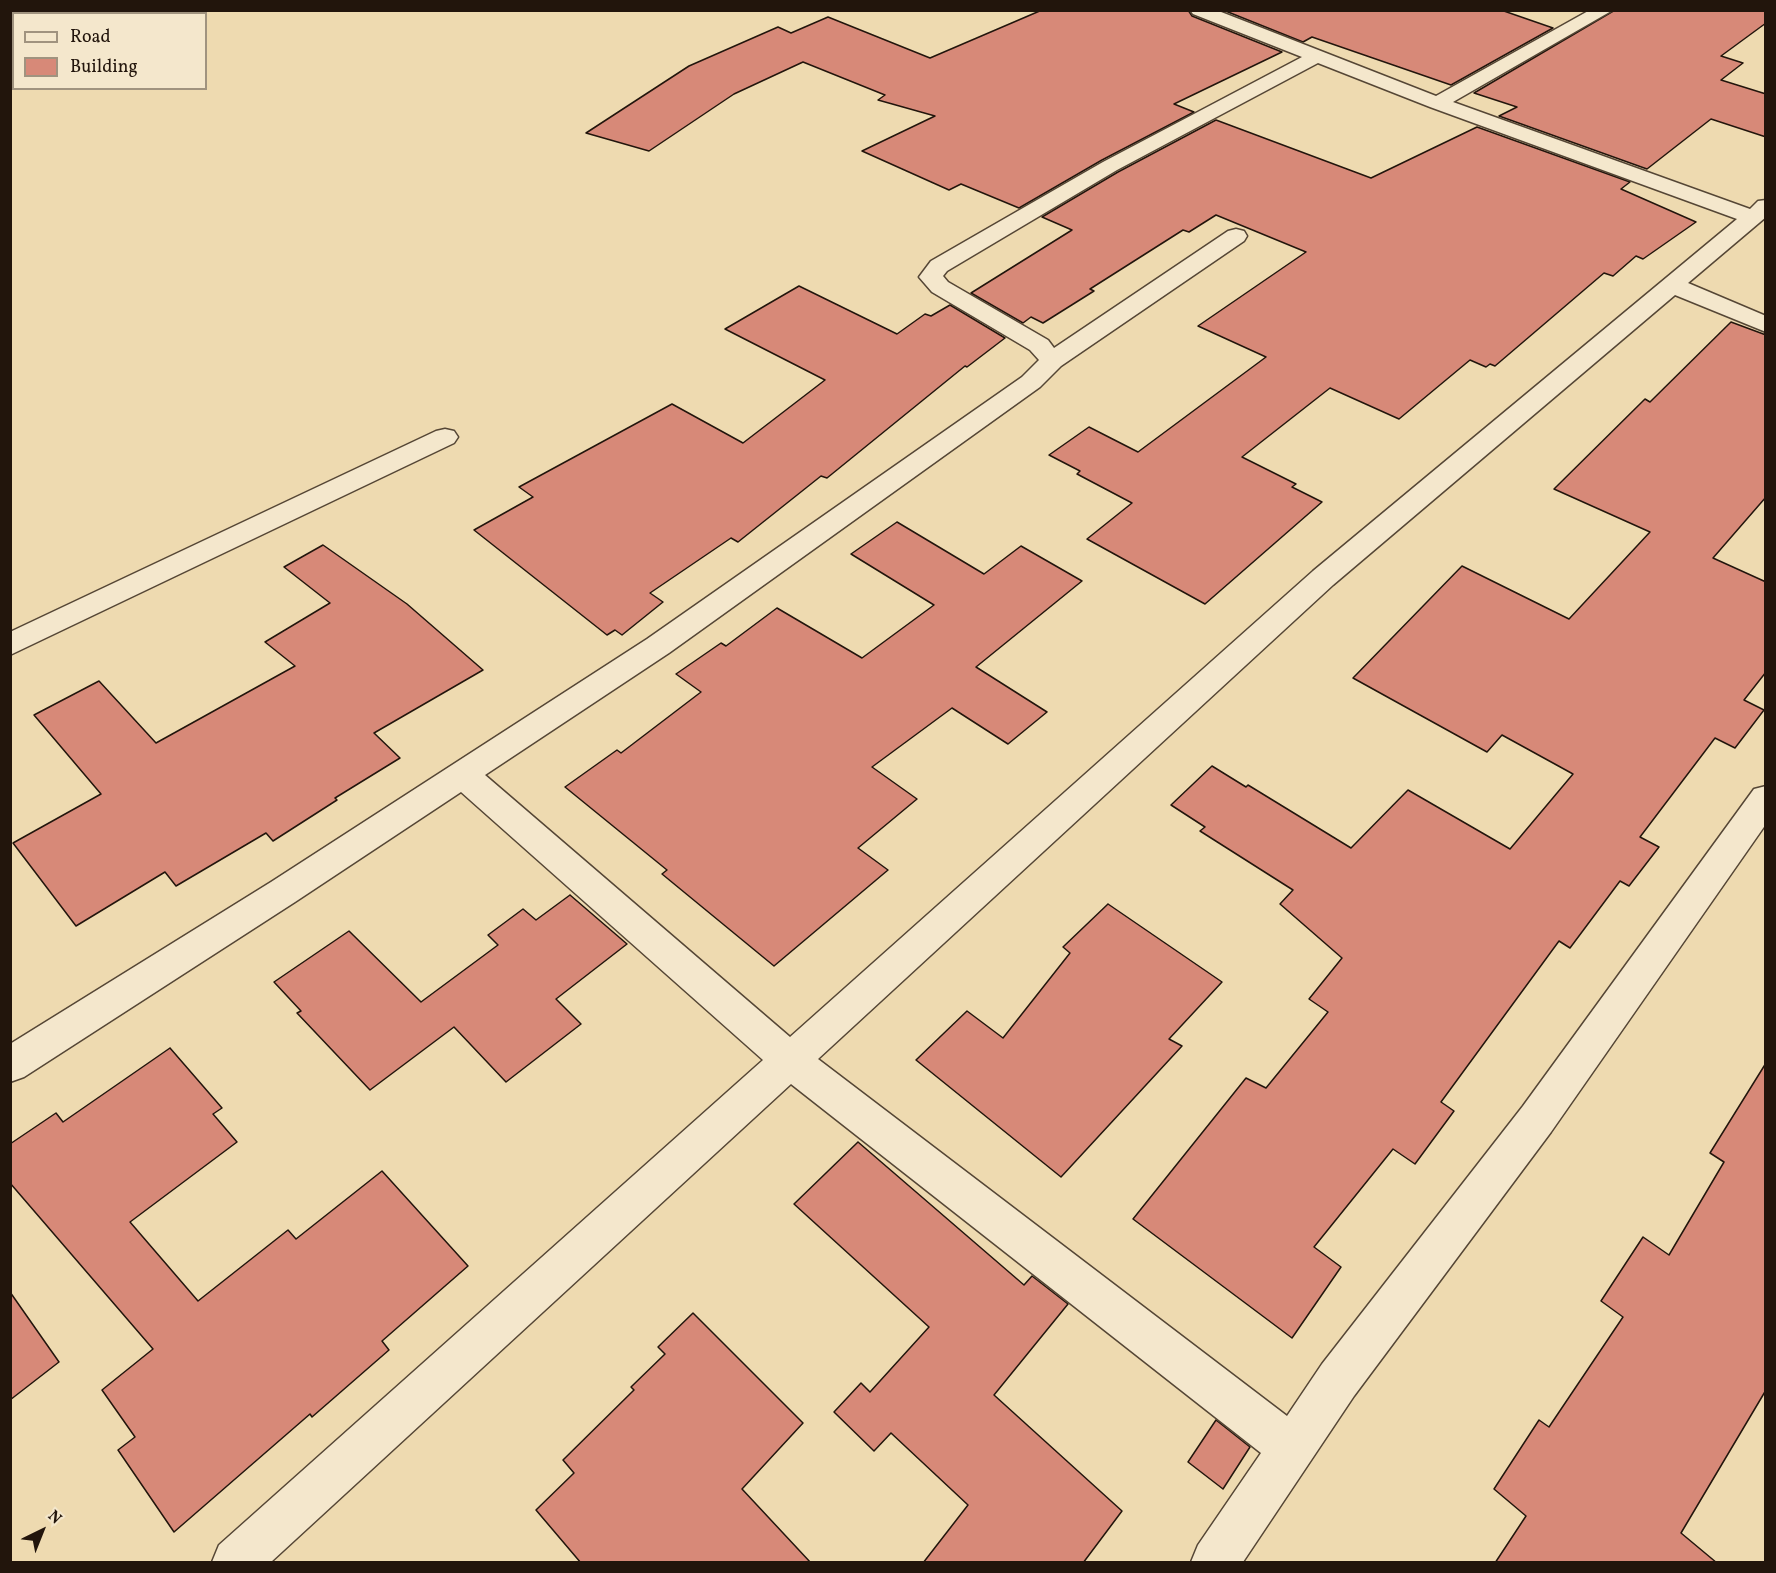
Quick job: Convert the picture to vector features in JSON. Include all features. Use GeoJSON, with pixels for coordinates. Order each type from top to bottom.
{"type":"FeatureCollection","features":[{"type":"Feature","properties":{"kind":"street"},"geometry":{"type":"LineString","coordinates":[[1437,103],[1604,10]]}},
{"type":"Feature","properties":{"kind":"street"},"geometry":{"type":"LineString","coordinates":[[1212,12],[1315,57],[1437,103],[1759,212]]}},
{"type":"Feature","properties":{"kind":"street"},"geometry":{"type":"LineString","coordinates":[[1052,361],[1039,345],[940,287],[930,277],[939,266],[1110,166],[1315,57]]}},
{"type":"Feature","properties":{"kind":"street"},"geometry":{"type":"LineString","coordinates":[[236,1563],[1323,578],[1759,212]]}},
{"type":"Feature","properties":{"kind":"street"},"geometry":{"type":"LineString","coordinates":[[10,1065],[463,775],[658,646],[1031,382],[1052,361],[1236,236]]}},
{"type":"Feature","properties":{"kind":"street"},"geometry":{"type":"LineString","coordinates":[[1672,285],[1766,325]]}},
{"type":"Feature","properties":{"kind":"street"},"geometry":{"type":"LineString","coordinates":[[10,645],[445,437]]}},
{"type":"Feature","properties":{"kind":"street"},"geometry":{"type":"LineString","coordinates":[[463,775],[791,1061],[1291,1448]]}},
{"type":"Feature","properties":{"kind":"street"},"geometry":{"type":"LineString","coordinates":[[1215,1563],[1338,1380],[1537,1119],[1766,798]]}},
{"type":"Feature","properties":{"kind":"building"},"geometry":{"type":"Polygon","coordinates":[[[1042,10],[1188,10],[1192,16],[1282,52],[1174,104],[1194,112],[1102,160],[1019,208],[961,184],[949,190],[862,151],[935,116],[878,100],[885,95],[803,62],[734,94],[649,151],[586,133],[689,66],[778,27],[791,33],[828,17],[930,58],[1042,10]]]}},
{"type":"Feature","properties":{"kind":"building"},"geometry":{"type":"Polygon","coordinates":[[[1223,10],[1501,10],[1553,28],[1451,85],[1312,37],[1303,42],[1223,10]]]}},
{"type":"Feature","properties":{"kind":"building"},"geometry":{"type":"Polygon","coordinates":[[[1615,10],[1766,10],[1766,23],[1721,56],[1743,63],[1721,80],[1766,94],[1766,137],[1711,119],[1647,169],[1499,116],[1517,107],[1474,93],[1615,10]]]}},
{"type":"Feature","properties":{"kind":"building"},"geometry":{"type":"Polygon","coordinates":[[[1216,120],[1371,178],[1477,127],[1630,182],[1621,189],[1696,222],[1643,259],[1636,256],[1613,276],[1604,273],[1495,366],[1490,364],[1486,367],[1470,360],[1399,419],[1330,388],[1242,457],[1296,484],[1292,487],[1322,502],[1205,604],[1087,539],[1132,503],[1077,474],[1080,471],[1049,455],[1089,427],[1138,452],[1266,357],[1198,326],[1306,252],[1216,215],[1189,232],[1183,230],[1090,289],[1094,291],[1043,323],[1031,317],[1023,323],[971,293],[1072,230],[1042,217],[1118,172],[1216,120]]]}},
{"type":"Feature","properties":{"kind":"building"},"geometry":{"type":"Polygon","coordinates":[[[799,286],[897,334],[925,314],[931,316],[950,305],[1005,338],[967,367],[965,366],[827,478],[821,476],[738,542],[731,538],[650,593],[663,602],[622,635],[615,630],[607,635],[474,530],[533,497],[519,487],[672,404],[743,443],[825,380],[725,329],[799,286]]]}},
{"type":"Feature","properties":{"kind":"building"},"geometry":{"type":"Polygon","coordinates":[[[1731,322],[1766,335],[1766,497],[1713,558],[1766,582],[1766,672],[1744,700],[1764,710],[1735,748],[1715,738],[1640,837],[1659,847],[1629,886],[1620,881],[1570,948],[1559,941],[1441,1102],[1454,1111],[1415,1164],[1393,1149],[1314,1247],[1341,1267],[1292,1338],[1133,1219],[1246,1078],[1266,1088],[1328,1012],[1309,999],[1342,958],[1280,904],[1293,890],[1200,831],[1205,827],[1171,805],[1212,766],[1246,787],[1248,785],[1351,848],[1408,790],[1510,849],[1573,774],[1502,735],[1487,752],[1353,678],[1462,566],[1569,619],[1650,532],[1554,489],[1645,399],[1650,402],[1731,322]]]}},
{"type":"Feature","properties":{"kind":"building"},"geometry":{"type":"Polygon","coordinates":[[[897,522],[984,574],[1021,546],[1082,581],[976,667],[1047,712],[1008,744],[952,708],[872,767],[917,799],[858,848],[888,870],[774,966],[662,874],[667,870],[565,787],[617,750],[621,753],[701,692],[676,674],[721,643],[726,646],[777,608],[862,658],[934,605],[851,554],[897,522]]]}},
{"type":"Feature","properties":{"kind":"building"},"geometry":{"type":"Polygon","coordinates":[[[323,545],[407,604],[483,670],[374,733],[400,758],[335,798],[337,800],[273,841],[266,833],[176,886],[165,872],[76,926],[13,843],[101,794],[34,715],[99,681],[156,743],[295,666],[265,642],[330,603],[284,567],[323,545]]]}},
{"type":"Feature","properties":{"kind":"building"},"geometry":{"type":"Polygon","coordinates":[[[570,895],[627,944],[556,999],[581,1024],[506,1082],[454,1027],[370,1090],[297,1013],[301,1011],[274,982],[349,931],[421,1002],[498,945],[488,935],[523,909],[536,920],[570,895]]]}},
{"type":"Feature","properties":{"kind":"building"},"geometry":{"type":"Polygon","coordinates":[[[1108,904],[1222,982],[1169,1039],[1182,1046],[1061,1177],[916,1060],[967,1011],[1003,1038],[1070,953],[1063,947],[1108,904]]]}},
{"type":"Feature","properties":{"kind":"building"},"geometry":{"type":"Polygon","coordinates":[[[170,1048],[222,1108],[213,1114],[237,1142],[130,1222],[198,1301],[288,1230],[296,1239],[382,1171],[468,1266],[382,1341],[389,1350],[312,1417],[310,1414],[174,1532],[118,1450],[135,1437],[102,1390],[153,1349],[10,1183],[10,1144],[56,1113],[63,1122],[170,1048]]]}},
{"type":"Feature","properties":{"kind":"building"},"geometry":{"type":"Polygon","coordinates":[[[1766,1063],[1766,1390],[1681,1533],[1717,1563],[1495,1563],[1526,1516],[1494,1489],[1539,1420],[1549,1427],[1623,1317],[1601,1301],[1643,1237],[1669,1255],[1724,1162],[1710,1153],[1766,1063]]]}},
{"type":"Feature","properties":{"kind":"building"},"geometry":{"type":"Polygon","coordinates":[[[858,1142],[1024,1285],[1032,1276],[1068,1304],[994,1395],[1122,1511],[1083,1563],[923,1563],[968,1505],[891,1433],[874,1451],[834,1412],[861,1383],[870,1392],[929,1327],[794,1204],[858,1142]]]}},
{"type":"Feature","properties":{"kind":"building"},"geometry":{"type":"Polygon","coordinates":[[[10,1292],[59,1362],[10,1400],[10,1292]]]}},
{"type":"Feature","properties":{"kind":"building"},"geometry":{"type":"Polygon","coordinates":[[[693,1313],[803,1423],[742,1489],[811,1563],[581,1563],[536,1510],[574,1473],[563,1460],[634,1390],[631,1387],[665,1354],[658,1347],[693,1313]]]}},
{"type":"Feature","properties":{"kind":"building"},"geometry":{"type":"Polygon","coordinates":[[[1216,1420],[1250,1447],[1223,1489],[1188,1462],[1216,1420]]]}}]}
